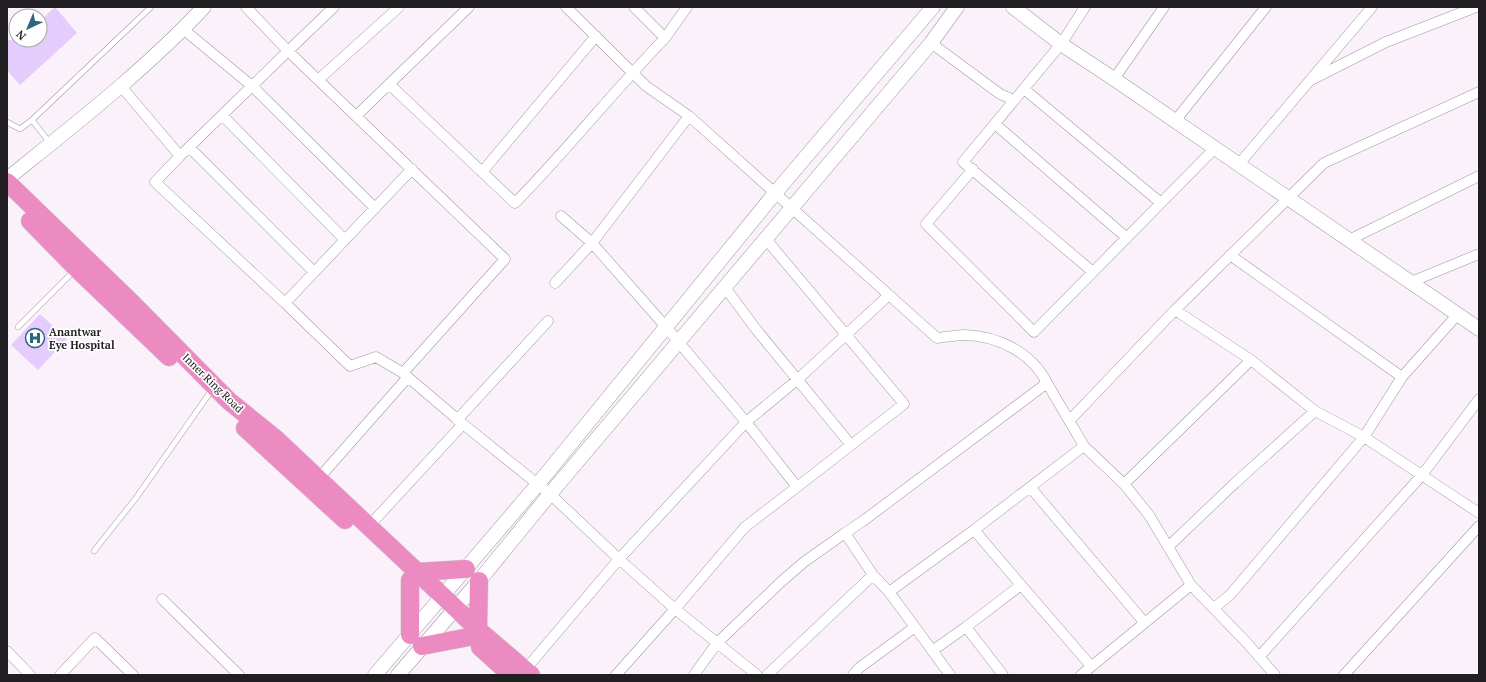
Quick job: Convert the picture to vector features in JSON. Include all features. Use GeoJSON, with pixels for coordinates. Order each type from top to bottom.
{"type":"FeatureCollection","features":[{"type":"Feature","properties":{"kind":"highway","name":"Inner Ring Road"},"geometry":{"type":"LineString","coordinates":[[7,180],[229,401],[276,439],[319,478],[369,526],[414,576],[445,607],[522,673]]}},
{"type":"Feature","properties":{"kind":"highway","name":"Inner Ring Road"},"geometry":{"type":"LineString","coordinates":[[7,196],[77,269],[209,394],[414,576]]}},
{"type":"Feature","properties":{"kind":"highway"},"geometry":{"type":"LineString","coordinates":[[466,569],[414,576],[416,640],[474,633],[480,581]]}},
{"type":"Feature","properties":{"kind":"street"},"geometry":{"type":"LineString","coordinates":[[7,180],[184,29],[204,7]]}},
{"type":"Feature","properties":{"kind":"street"},"geometry":{"type":"LineString","coordinates":[[246,7],[288,51],[505,259],[319,478]]}},
{"type":"Feature","properties":{"kind":"street"},"geometry":{"type":"LineString","coordinates":[[334,7],[189,147],[155,182],[285,302],[350,366],[376,357],[406,375],[460,422],[550,494],[618,560],[757,675]]}},
{"type":"Feature","properties":{"kind":"street"},"geometry":{"type":"LineString","coordinates":[[318,80],[399,7]]}},
{"type":"Feature","properties":{"kind":"street"},"geometry":{"type":"LineString","coordinates":[[356,116],[469,7]]}},
{"type":"Feature","properties":{"kind":"street"},"geometry":{"type":"LineString","coordinates":[[566,7],[646,86],[689,116],[792,206],[938,338],[965,335],[997,340],[1022,354],[1041,372],[1068,421],[1084,446],[1124,484],[1149,515],[1169,546],[1191,585],[1260,657],[1275,675]]}},
{"type":"Feature","properties":{"kind":"street"},"geometry":{"type":"LineString","coordinates":[[634,7],[665,38]]}},
{"type":"Feature","properties":{"kind":"street"},"geometry":{"type":"LineString","coordinates":[[389,84],[516,204],[554,163],[632,72],[665,38],[687,7]]}},
{"type":"Feature","properties":{"kind":"street"},"geometry":{"type":"LineString","coordinates":[[445,607],[466,569],[538,484],[776,192],[933,7]]}},
{"type":"Feature","properties":{"kind":"street"},"geometry":{"type":"LineString","coordinates":[[376,675],[416,640],[445,607],[480,581],[550,494],[724,286],[931,43],[957,7]]}},
{"type":"Feature","properties":{"kind":"street"},"geometry":{"type":"LineString","coordinates":[[1013,7],[1061,44],[1479,329]]}},
{"type":"Feature","properties":{"kind":"street"},"geometry":{"type":"LineString","coordinates":[[1084,7],[1061,44],[963,162],[1093,272]]}},
{"type":"Feature","properties":{"kind":"street"},"geometry":{"type":"LineString","coordinates":[[1114,79],[1164,7]]}},
{"type":"Feature","properties":{"kind":"street"},"geometry":{"type":"LineString","coordinates":[[1175,121],[1266,7]]}},
{"type":"Feature","properties":{"kind":"street"},"geometry":{"type":"LineString","coordinates":[[1239,164],[1372,7]]}},
{"type":"Feature","properties":{"kind":"street"},"geometry":{"type":"LineString","coordinates":[[1309,81],[1386,42],[1476,7]]}},
{"type":"Feature","properties":{"kind":"street"},"geometry":{"type":"LineString","coordinates":[[184,29],[252,86],[375,208]]}},
{"type":"Feature","properties":{"kind":"street"},"geometry":{"type":"LineString","coordinates":[[482,172],[596,36]]}},
{"type":"Feature","properties":{"kind":"street"},"geometry":{"type":"LineString","coordinates":[[931,43],[1000,94],[1014,100],[1012,103]]}},
{"type":"Feature","properties":{"kind":"street"},"geometry":{"type":"LineString","coordinates":[[120,85],[180,156]]}},
{"type":"Feature","properties":{"kind":"street"},"geometry":{"type":"LineString","coordinates":[[1024,89],[1161,203]]}},
{"type":"Feature","properties":{"kind":"street"},"geometry":{"type":"LineString","coordinates":[[1068,421],[1175,310],[1324,163],[1479,92]]}},
{"type":"Feature","properties":{"kind":"street"},"geometry":{"type":"LineString","coordinates":[[222,115],[345,240]]}},
{"type":"Feature","properties":{"kind":"street"},"geometry":{"type":"LineString","coordinates":[[555,283],[592,243],[689,116]]}},
{"type":"Feature","properties":{"kind":"street"},"geometry":{"type":"LineString","coordinates":[[995,124],[1127,238]]}},
{"type":"Feature","properties":{"kind":"street"},"geometry":{"type":"LineString","coordinates":[[189,147],[314,272]]}},
{"type":"Feature","properties":{"kind":"street"},"geometry":{"type":"LineString","coordinates":[[973,169],[926,224],[1034,332],[1215,148]]}},
{"type":"Feature","properties":{"kind":"street"},"geometry":{"type":"LineString","coordinates":[[285,302],[412,169]]}},
{"type":"Feature","properties":{"kind":"street"},"geometry":{"type":"LineString","coordinates":[[1349,240],[1479,176]]}},
{"type":"Feature","properties":{"kind":"street"},"geometry":{"type":"LineString","coordinates":[[561,216],[592,243],[666,327],[746,422],[797,487]]}},
{"type":"Feature","properties":{"kind":"street"},"geometry":{"type":"LineString","coordinates":[[616,675],[676,609],[744,527],[904,404],[765,238]]}},
{"type":"Feature","properties":{"kind":"street"},"geometry":{"type":"LineString","coordinates":[[1411,282],[1479,254]]}},
{"type":"Feature","properties":{"kind":"street"},"geometry":{"type":"LineString","coordinates":[[1230,255],[1402,377]]}},
{"type":"Feature","properties":{"kind":"street"},"geometry":{"type":"LineString","coordinates":[[724,286],[755,328],[851,445]]}},
{"type":"Feature","properties":{"kind":"street"},"geometry":{"type":"LineString","coordinates":[[522,673],[618,560],[746,422],[797,380],[845,334],[889,295]]}},
{"type":"Feature","properties":{"kind":"street"},"geometry":{"type":"LineString","coordinates":[[1175,310],[1251,360],[1315,411],[1364,437],[1479,513]]}},
{"type":"Feature","properties":{"kind":"street"},"geometry":{"type":"LineString","coordinates":[[1214,608],[1235,589],[1364,437],[1402,377],[1458,314]]}},
{"type":"Feature","properties":{"kind":"street"},"geometry":{"type":"LineString","coordinates":[[369,526],[548,321]]}},
{"type":"Feature","properties":{"kind":"street"},"geometry":{"type":"LineString","coordinates":[[1124,484],[1251,360]]}},
{"type":"Feature","properties":{"kind":"street"},"geometry":{"type":"LineString","coordinates":[[694,675],[717,643],[804,562],[863,521],[1047,383]]}},
{"type":"Feature","properties":{"kind":"street"},"geometry":{"type":"LineString","coordinates":[[1260,657],[1422,475],[1479,399]]}},
{"type":"Feature","properties":{"kind":"street"},"geometry":{"type":"LineString","coordinates":[[1169,546],[1235,483],[1315,411]]}},
{"type":"Feature","properties":{"kind":"street"},"geometry":{"type":"LineString","coordinates":[[889,592],[974,530],[1084,446]]}},
{"type":"Feature","properties":{"kind":"street"},"geometry":{"type":"LineString","coordinates":[[1030,487],[1144,622]]}},
{"type":"Feature","properties":{"kind":"street"},"geometry":{"type":"LineString","coordinates":[[1344,675],[1479,526]]}},
{"type":"Feature","properties":{"kind":"street"},"geometry":{"type":"LineString","coordinates":[[974,530],[1091,666]]}},
{"type":"Feature","properties":{"kind":"street"},"geometry":{"type":"LineString","coordinates":[[845,533],[873,575],[889,592],[950,675]]}},
{"type":"Feature","properties":{"kind":"street"},"geometry":{"type":"LineString","coordinates":[[766,675],[873,575]]}},
{"type":"Feature","properties":{"kind":"street"},"geometry":{"type":"LineString","coordinates":[[932,651],[1021,585]]}},
{"type":"Feature","properties":{"kind":"street"},"geometry":{"type":"LineString","coordinates":[[1081,675],[1191,585]]}},
{"type":"Feature","properties":{"kind":"street"},"geometry":{"type":"LineString","coordinates":[[162,599],[239,675]]}},
{"type":"Feature","properties":{"kind":"street"},"geometry":{"type":"LineString","coordinates":[[854,675],[859,668],[915,627]]}},
{"type":"Feature","properties":{"kind":"street"},"geometry":{"type":"LineString","coordinates":[[966,627],[1003,675]]}},
{"type":"Feature","properties":{"kind":"street"},"geometry":{"type":"LineString","coordinates":[[60,675],[95,638],[133,675]]}},
{"type":"Feature","properties":{"kind":"street"},"geometry":{"type":"LineString","coordinates":[[398,675],[416,640]]}},
{"type":"Feature","properties":{"kind":"street"},"geometry":{"type":"LineString","coordinates":[[7,651],[30,675]]}},
{"type":"Feature","properties":{"kind":"lane"},"geometry":{"type":"LineString","coordinates":[[7,122],[20,129],[32,120],[150,7]]}},
{"type":"Feature","properties":{"kind":"lane"},"geometry":{"type":"LineString","coordinates":[[32,120],[51,144]]}},
{"type":"Feature","properties":{"kind":"lane"},"geometry":{"type":"LineString","coordinates":[[18,326],[77,269]]}},
{"type":"Feature","properties":{"kind":"lane"},"geometry":{"type":"LineString","coordinates":[[94,551],[136,498],[209,394]]}},
{"type":"Feature","properties":{"kind":"building"},"geometry":{"type":"Polygon","coordinates":[[[55,7],[77,33],[20,85],[7,70],[7,40],[8,48],[48,48],[48,14],[55,7]]]}},
{"type":"Feature","properties":{"kind":"building"},"geometry":{"type":"Polygon","coordinates":[[[40,314],[67,339],[38,370],[11,345],[40,314]]]}},
{"type":"Feature","properties":{"kind":"place","name":"Anantwar Eye Hospital"},"geometry":{"type":"Point","coordinates":[35,338]}}]}
